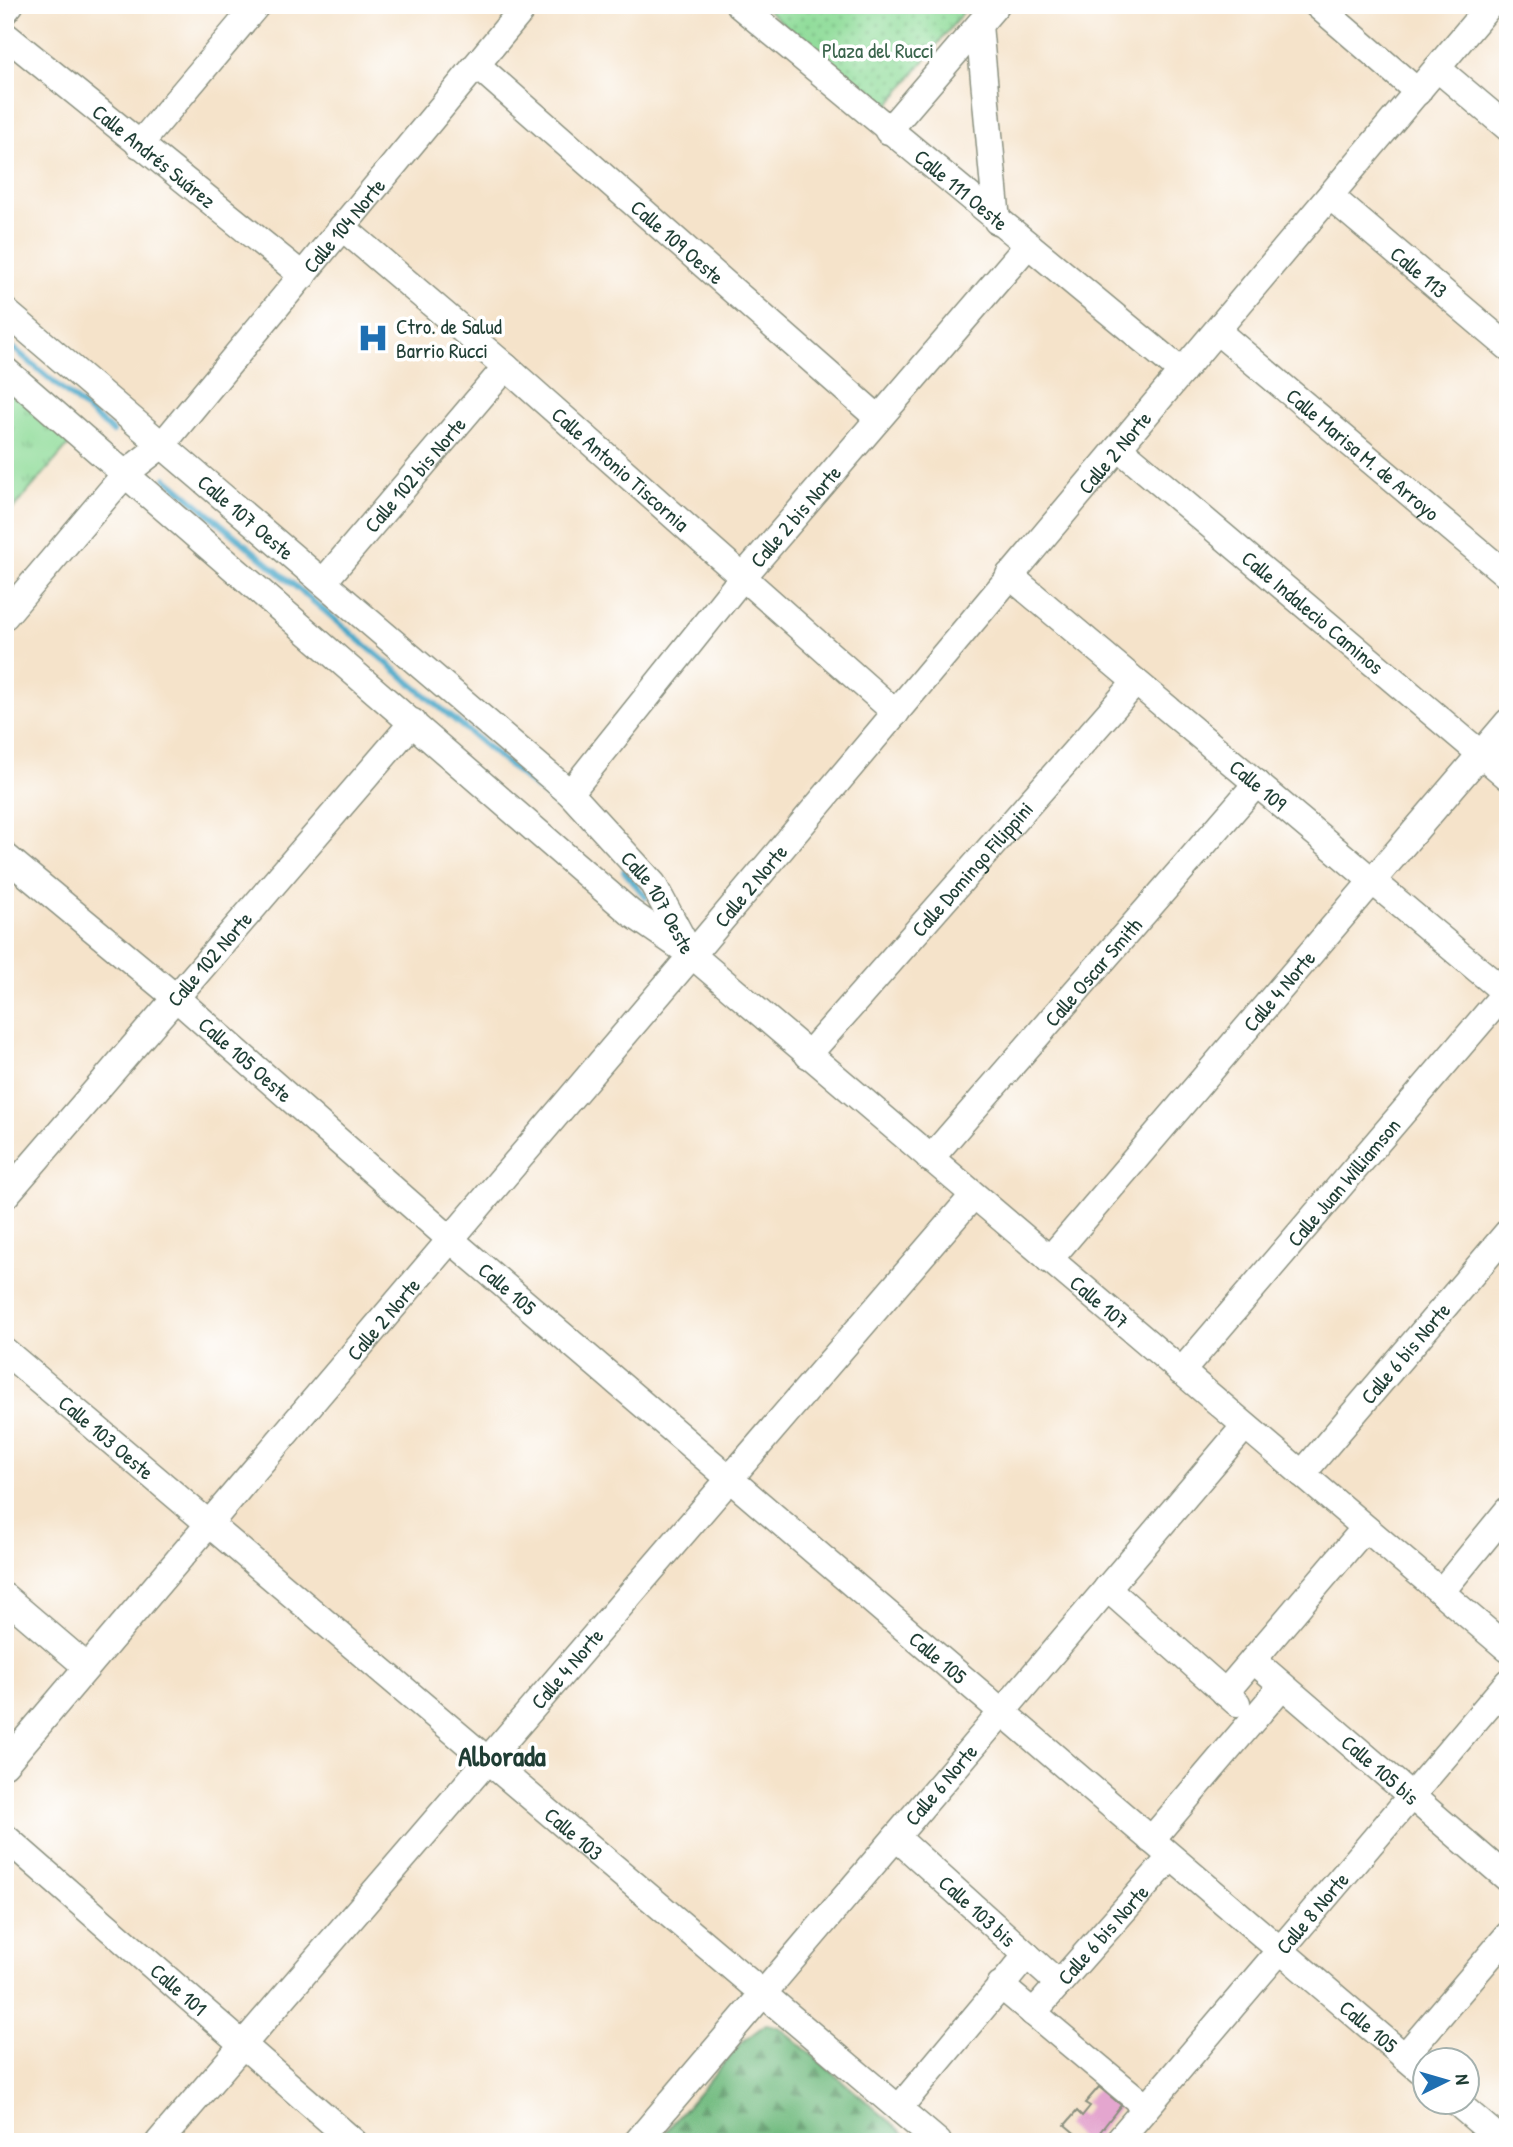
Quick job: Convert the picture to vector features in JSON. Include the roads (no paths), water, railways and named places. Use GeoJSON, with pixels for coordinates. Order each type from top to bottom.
{"type":"FeatureCollection","features":[{"type":"Feature","properties":{"kind":"street"},"geometry":{"type":"LineString","coordinates":[[5,11],[10,5]]}},
{"type":"Feature","properties":{"kind":"street"},"geometry":{"type":"LineString","coordinates":[[139,145],[257,5]]}},
{"type":"Feature","properties":{"kind":"street","name":"Calle 104 Norte"},"geometry":{"type":"LineString","coordinates":[[126,473],[162,445],[526,5]]}},
{"type":"Feature","properties":{"kind":"street","name":"Calle 111 Oeste"},"geometry":{"type":"LineString","coordinates":[[739,5],[1182,372]]}},
{"type":"Feature","properties":{"kind":"street"},"geometry":{"type":"LineString","coordinates":[[1317,5],[1418,92]]}},
{"type":"Feature","properties":{"kind":"street","name":"Calle 2 Norte"},"geometry":{"type":"LineString","coordinates":[[5,1764],[692,956],[1490,5]]}},
{"type":"Feature","properties":{"kind":"street"},"geometry":{"type":"LineString","coordinates":[[888,131],[987,15]]}},
{"type":"Feature","properties":{"kind":"street"},"geometry":{"type":"LineString","coordinates":[[987,15],[997,221]]}},
{"type":"Feature","properties":{"kind":"street","name":"Calle Andrés Suárez"},"geometry":{"type":"LineString","coordinates":[[5,35],[303,276]]}},
{"type":"Feature","properties":{"kind":"street","name":"Calle 109 Oeste"},"geometry":{"type":"LineString","coordinates":[[478,66],[878,418]]}},
{"type":"Feature","properties":{"kind":"street"},"geometry":{"type":"LineString","coordinates":[[1437,68],[1508,128]]}},
{"type":"Feature","properties":{"kind":"street","name":"Calle 113"},"geometry":{"type":"LineString","coordinates":[[1331,195],[1508,347]]}},
{"type":"Feature","properties":{"kind":"street","name":"Calle Antonio Tiscornia"},"geometry":{"type":"LineString","coordinates":[[342,227],[506,367],[896,713]]}},
{"type":"Feature","properties":{"kind":"street","name":"Calle 2 bis Norte"},"geometry":{"type":"LineString","coordinates":[[570,793],[742,578],[1027,246]]}},
{"type":"Feature","properties":{"kind":"street","name":"Calle 107 Oeste"},"geometry":{"type":"LineString","coordinates":[[5,311],[570,793],[653,884],[692,956]]}},
{"type":"Feature","properties":{"kind":"street","name":"Calle Marisa M. de Arroyo"},"geometry":{"type":"LineString","coordinates":[[1217,331],[1508,576]]}},
{"type":"Feature","properties":{"kind":"street","name":"Calle 102 bis Norte"},"geometry":{"type":"LineString","coordinates":[[324,581],[506,367]]}},
{"type":"Feature","properties":{"kind":"street","name":"Calle 107 Oeste"},"geometry":{"type":"LineString","coordinates":[[5,370],[631,912],[692,956]]}},
{"type":"Feature","properties":{"kind":"street","name":"Calle Indalecio Caminos"},"geometry":{"type":"LineString","coordinates":[[1119,448],[1508,777]]}},
{"type":"Feature","properties":{"kind":"street"},"geometry":{"type":"LineString","coordinates":[[5,616],[126,473]]}},
{"type":"Feature","properties":{"kind":"street","name":"Calle 109"},"geometry":{"type":"LineString","coordinates":[[1009,575],[1506,994]]}},
{"type":"Feature","properties":{"kind":"street","name":"Calle Domingo Filippini"},"geometry":{"type":"LineString","coordinates":[[808,1055],[1136,681]]}},
{"type":"Feature","properties":{"kind":"street","name":"Calle 102 Norte"},"geometry":{"type":"LineString","coordinates":[[5,1196],[413,722]]}},
{"type":"Feature","properties":{"kind":"street","name":"Calle 4 Norte"},"geometry":{"type":"LineString","coordinates":[[1049,1260],[1508,722]]}},
{"type":"Feature","properties":{"kind":"street","name":"Calle Oscar Smith"},"geometry":{"type":"LineString","coordinates":[[930,1159],[1257,783]]}},
{"type":"Feature","properties":{"kind":"street","name":"Calle 105 Oeste"},"geometry":{"type":"LineString","coordinates":[[5,856],[176,997],[450,1239]]}},
{"type":"Feature","properties":{"kind":"street","name":"Calle 107"},"geometry":{"type":"LineString","coordinates":[[692,956],[1508,1649]]}},
{"type":"Feature","properties":{"kind":"street","name":"Calle Juan Williamson"},"geometry":{"type":"LineString","coordinates":[[1181,1372],[1506,994]]}},
{"type":"Feature","properties":{"kind":"street","name":"Calle 4 Norte"},"geometry":{"type":"LineString","coordinates":[[159,2142],[973,1196]]}},
{"type":"Feature","properties":{"kind":"street","name":"Calle 6 bis Norte"},"geometry":{"type":"LineString","coordinates":[[1302,1474],[1508,1231]]}},
{"type":"Feature","properties":{"kind":"street","name":"Calle 105"},"geometry":{"type":"LineString","coordinates":[[450,1239],[1412,2064]]}},
{"type":"Feature","properties":{"kind":"street","name":"Calle 103 Oeste"},"geometry":{"type":"LineString","coordinates":[[5,1351],[208,1525]]}},
{"type":"Feature","properties":{"kind":"street","name":"Calle 6 Norte"},"geometry":{"type":"LineString","coordinates":[[637,2142],[1245,1426]]}},
{"type":"Feature","properties":{"kind":"street"},"geometry":{"type":"LineString","coordinates":[[1441,1592],[1508,1510]]}},
{"type":"Feature","properties":{"kind":"street","name":"Calle 103"},"geometry":{"type":"LineString","coordinates":[[208,1525],[938,2142]]}},
{"type":"Feature","properties":{"kind":"street"},"geometry":{"type":"LineString","coordinates":[[1225,1693],[1365,1528]]}},
{"type":"Feature","properties":{"kind":"street"},"geometry":{"type":"LineString","coordinates":[[1107,1588],[1254,1718]]}},
{"type":"Feature","properties":{"kind":"street"},"geometry":{"type":"LineString","coordinates":[[5,1597],[87,1667]]}},
{"type":"Feature","properties":{"kind":"street","name":"Calle 105 bis"},"geometry":{"type":"LineString","coordinates":[[1253,1660],[1508,1879]]}},
{"type":"Feature","properties":{"kind":"street","name":"Calle 8 Norte"},"geometry":{"type":"LineString","coordinates":[[1117,2142],[1508,1682]]}},
{"type":"Feature","properties":{"kind":"street","name":"Calle 6 bis Norte"},"geometry":{"type":"LineString","coordinates":[[1033,2013],[1059,1984],[1254,1718],[1282,1686]]}},
{"type":"Feature","properties":{"kind":"street","name":"Calle 101"},"geometry":{"type":"LineString","coordinates":[[5,1837],[244,2043],[354,2142]]}},
{"type":"Feature","properties":{"kind":"street","name":"Calle 103 bis"},"geometry":{"type":"LineString","coordinates":[[896,1837],[1059,1984]]}},
{"type":"Feature","properties":{"kind":"street"},"geometry":{"type":"LineString","coordinates":[[1404,2057],[1508,1935]]}},
{"type":"Feature","properties":{"kind":"street","name":"Calle 6 bis Norte"},"geometry":{"type":"LineString","coordinates":[[899,2108],[1000,1984],[1027,1955]]}},
{"type":"Feature","properties":{"kind":"street"},"geometry":{"type":"LineString","coordinates":[[1000,1984],[1146,2107]]}},
{"type":"Feature","properties":{"kind":"street"},"geometry":{"type":"LineString","coordinates":[[1473,2116],[1503,2142]]}},
{"type":"Feature","properties":{"kind":"waterway"},"geometry":{"type":"LineString","coordinates":[[5,341],[113,432]]}},
{"type":"Feature","properties":{"kind":"waterway"},"geometry":{"type":"LineString","coordinates":[[166,478],[586,830]]}},
{"type":"Feature","properties":{"kind":"waterway"},"geometry":{"type":"LineString","coordinates":[[624,871],[646,897]]}},
{"type":"Feature","properties":{"kind":"place","name":"Ctro. de Salud Barrio Rucci"},"geometry":{"type":"Point","coordinates":[373,338]}},
{"type":"Feature","properties":{"kind":"district","name":"Alborada"},"geometry":{"type":"Point","coordinates":[502,1756]}},
{"type":"Feature","properties":{"kind":"park label","name":"Plaza del Rucci"},"geometry":{"type":"Point","coordinates":[878,50]}}]}
